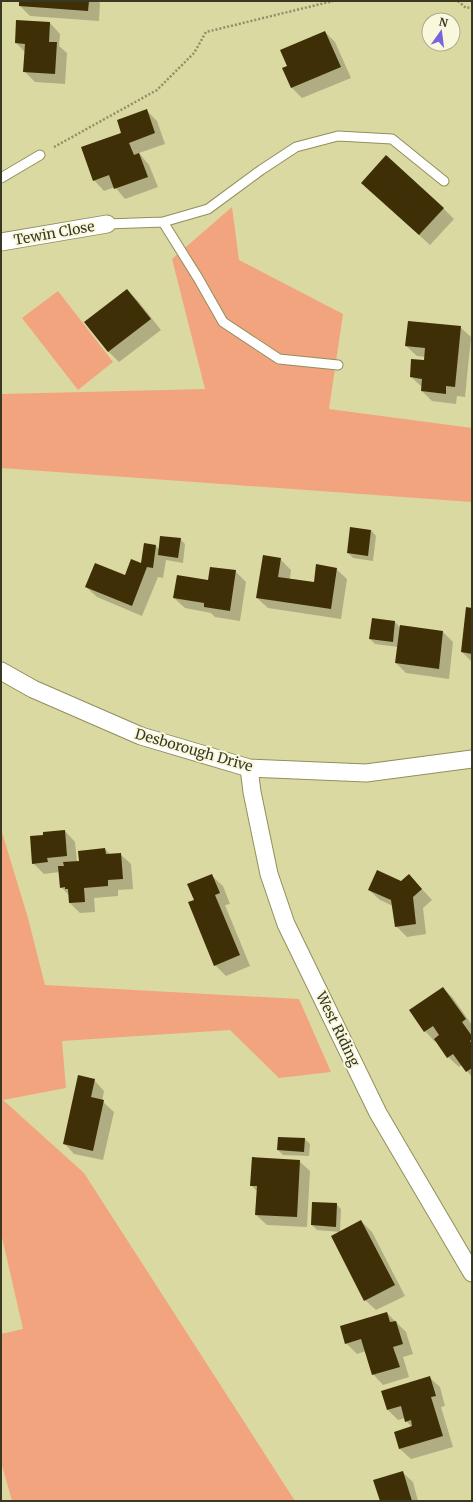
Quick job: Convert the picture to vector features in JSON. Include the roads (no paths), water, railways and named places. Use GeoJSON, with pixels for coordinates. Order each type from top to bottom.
{"type":"FeatureCollection","features":[{"type":"Feature","properties":{"kind":"street","name":"Tewin Close"},"geometry":{"type":"LineString","coordinates":[[1,242],[107,224]]}},
{"type":"Feature","properties":{"kind":"street","name":"Desborough Drive"},"geometry":{"type":"LineString","coordinates":[[1,671],[33,689],[141,736],[250,768],[366,773],[472,759]]}},
{"type":"Feature","properties":{"kind":"street","name":"West Riding"},"geometry":{"type":"LineString","coordinates":[[250,768],[252,792],[269,874],[286,924],[378,1113],[472,1273]]}},
{"type":"Feature","properties":{"kind":"lane"},"geometry":{"type":"LineString","coordinates":[[107,224],[163,222],[208,209],[261,170],[296,147],[338,136],[392,140],[444,182]]}},
{"type":"Feature","properties":{"kind":"lane"},"geometry":{"type":"LineString","coordinates":[[1,178],[40,155]]}},
{"type":"Feature","properties":{"kind":"lane"},"geometry":{"type":"LineString","coordinates":[[163,222],[198,278],[223,322],[279,359],[338,364]]}}]}
